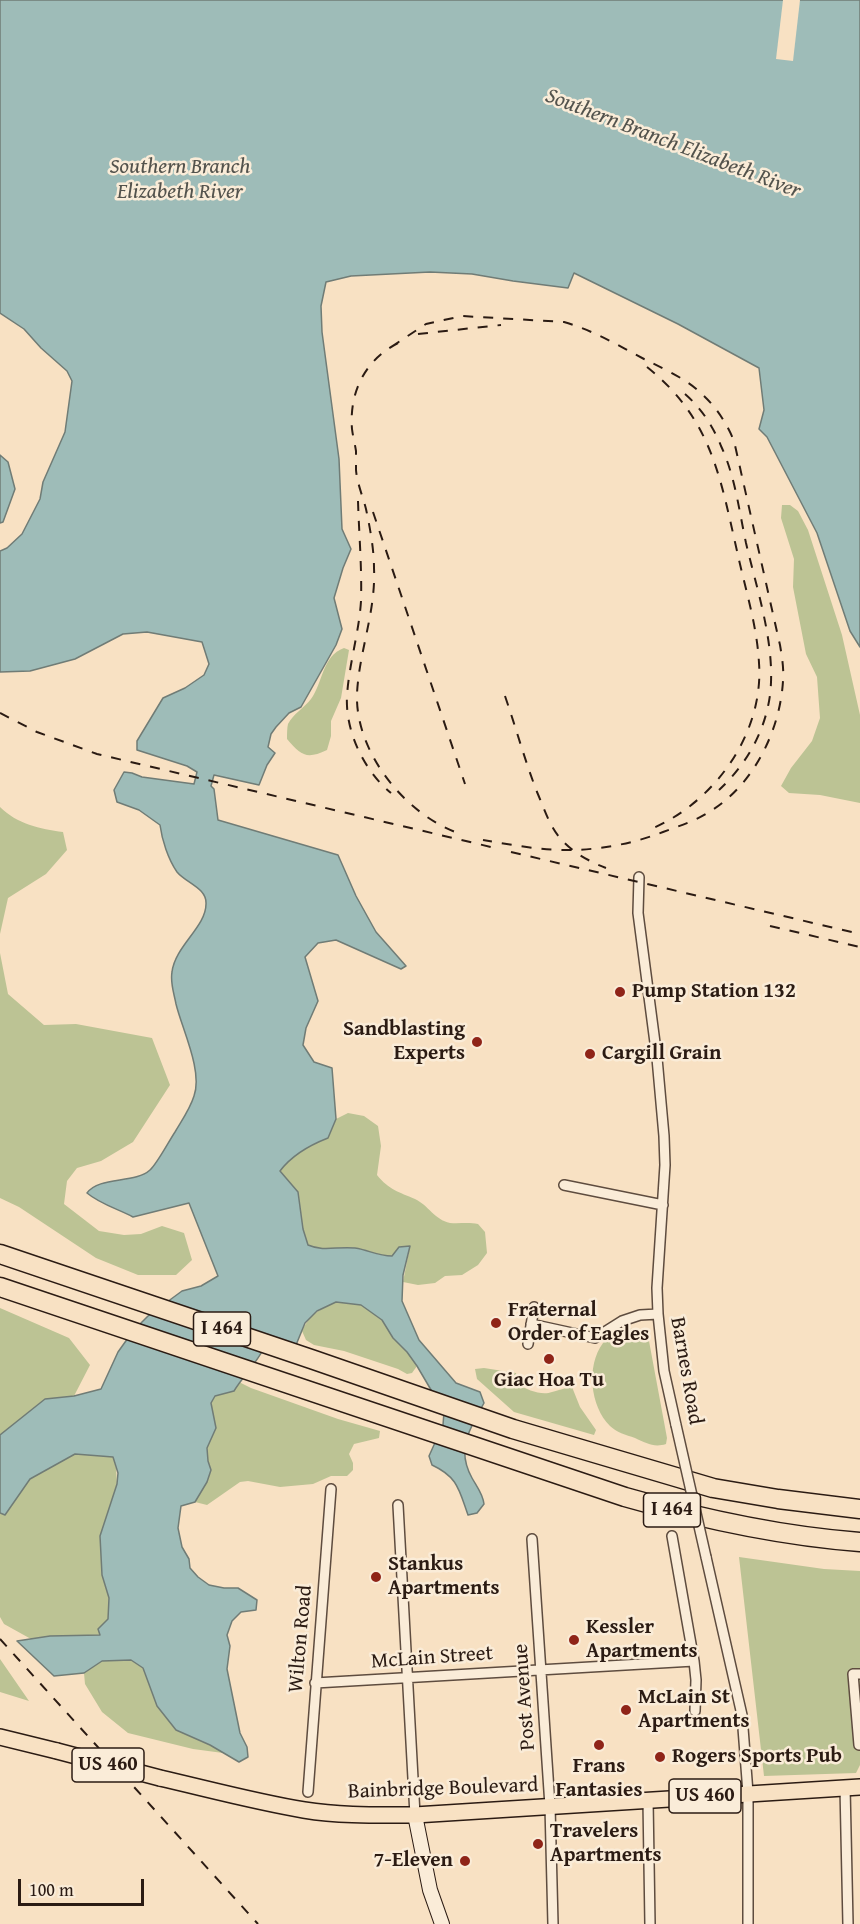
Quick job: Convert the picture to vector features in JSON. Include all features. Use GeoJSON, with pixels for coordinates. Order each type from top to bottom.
{"type":"FeatureCollection","features":[{"type":"Feature","properties":{"kind":"highway","name":"I 464"},"geometry":{"type":"LineString","coordinates":[[0,1254],[513,1429],[713,1488],[860,1509]]}},
{"type":"Feature","properties":{"kind":"highway","name":"I 464"},"geometry":{"type":"LineString","coordinates":[[0,1287],[625,1497],[692,1515],[797,1536],[860,1542]]}},
{"type":"Feature","properties":{"kind":"main road","name":"Bainbridge Boulevard"},"geometry":{"type":"LineString","coordinates":[[0,1737],[160,1778],[304,1810],[355,1815],[415,1815],[853,1787]]}},
{"type":"Feature","properties":{"kind":"street","name":"Barnes Road"},"geometry":{"type":"LineString","coordinates":[[639,877],[638,913],[657,1058],[664,1136],[663,1205],[657,1288],[658,1314],[664,1371],[742,1715],[748,1793],[748,1924]]}},
{"type":"Feature","properties":{"kind":"street"},"geometry":{"type":"LineString","coordinates":[[564,1185],[663,1205]]}},
{"type":"Feature","properties":{"kind":"street"},"geometry":{"type":"LineString","coordinates":[[528,1344],[534,1307]]}},
{"type":"Feature","properties":{"kind":"street"},"geometry":{"type":"LineString","coordinates":[[531,1324],[595,1338],[622,1321],[640,1315],[658,1314]]}},
{"type":"Feature","properties":{"kind":"street","name":"Wilton Road"},"geometry":{"type":"LineString","coordinates":[[308,1792],[331,1489]]}},
{"type":"Feature","properties":{"kind":"street"},"geometry":{"type":"LineString","coordinates":[[398,1505],[415,1815],[430,1890],[442,1924]]}},
{"type":"Feature","properties":{"kind":"street"},"geometry":{"type":"LineString","coordinates":[[672,1536],[694,1661],[695,1711]]}},
{"type":"Feature","properties":{"kind":"street","name":"Post Avenue"},"geometry":{"type":"LineString","coordinates":[[532,1539],[550,1806],[553,1924]]}},
{"type":"Feature","properties":{"kind":"street","name":"McLain Street"},"geometry":{"type":"LineString","coordinates":[[315,1683],[694,1661]]}},
{"type":"Feature","properties":{"kind":"street"},"geometry":{"type":"LineString","coordinates":[[859,1745],[853,1674],[860,1674]]}},
{"type":"Feature","properties":{"kind":"street"},"geometry":{"type":"LineString","coordinates":[[848,1924],[853,1787]]}},
{"type":"Feature","properties":{"kind":"street"},"geometry":{"type":"LineString","coordinates":[[648,1800],[650,1924]]}},
{"type":"Feature","properties":{"kind":"green space"},"geometry":{"type":"Polygon","coordinates":[[[782,505],[790,505],[798,511],[808,530],[842,635],[860,715],[860,803],[820,795],[789,793],[781,786],[791,768],[812,741],[820,718],[817,677],[806,654],[793,587],[794,559],[781,518],[782,505]]]}},
{"type":"Feature","properties":{"kind":"green space"},"geometry":{"type":"Polygon","coordinates":[[[344,648],[349,650],[341,698],[331,721],[331,736],[327,750],[314,755],[304,754],[287,739],[288,724],[315,693],[331,657],[344,648]]]}},
{"type":"Feature","properties":{"kind":"green space"},"geometry":{"type":"Polygon","coordinates":[[[0,807],[14,818],[29,825],[63,832],[67,850],[46,874],[8,898],[0,934],[0,807]]]}},
{"type":"Feature","properties":{"kind":"green space"},"geometry":{"type":"Polygon","coordinates":[[[0,953],[8,994],[44,1025],[76,1024],[152,1038],[170,1085],[133,1142],[101,1161],[77,1168],[67,1181],[64,1204],[99,1231],[124,1235],[141,1234],[162,1226],[184,1233],[192,1260],[176,1275],[138,1275],[96,1258],[19,1207],[0,1198],[0,953]]]}},
{"type":"Feature","properties":{"kind":"green space"},"geometry":{"type":"Polygon","coordinates":[[[348,1113],[364,1116],[378,1126],[381,1146],[377,1175],[386,1184],[420,1202],[445,1221],[478,1224],[485,1232],[487,1253],[478,1265],[462,1275],[445,1276],[435,1283],[418,1285],[403,1282],[410,1246],[399,1247],[392,1256],[355,1248],[320,1248],[308,1245],[303,1229],[298,1192],[280,1171],[302,1151],[328,1138],[336,1119],[348,1113]]]}},
{"type":"Feature","properties":{"kind":"green space"},"geometry":{"type":"Polygon","coordinates":[[[336,1302],[361,1305],[382,1320],[393,1338],[417,1366],[412,1373],[407,1374],[344,1351],[314,1345],[306,1340],[302,1331],[308,1321],[321,1309],[336,1302]]]}},
{"type":"Feature","properties":{"kind":"green space"},"geometry":{"type":"Polygon","coordinates":[[[0,1308],[69,1338],[90,1365],[74,1396],[45,1399],[0,1435],[0,1308]]]}},
{"type":"Feature","properties":{"kind":"green space"},"geometry":{"type":"Polygon","coordinates":[[[626,1328],[639,1332],[649,1341],[667,1438],[666,1444],[650,1444],[618,1432],[603,1418],[598,1408],[593,1386],[594,1363],[603,1343],[626,1328]]]}},
{"type":"Feature","properties":{"kind":"green space"},"geometry":{"type":"Polygon","coordinates":[[[484,1368],[516,1373],[518,1384],[539,1393],[572,1387],[580,1407],[596,1430],[594,1435],[514,1412],[477,1379],[475,1369],[484,1368]]]}},
{"type":"Feature","properties":{"kind":"green space"},"geometry":{"type":"Polygon","coordinates":[[[239,1382],[338,1419],[380,1431],[379,1438],[354,1444],[349,1454],[353,1470],[347,1476],[331,1476],[313,1484],[280,1487],[248,1481],[240,1482],[207,1505],[195,1502],[211,1470],[207,1448],[216,1428],[211,1403],[215,1396],[234,1391],[239,1382]]]}},
{"type":"Feature","properties":{"kind":"green space"},"geometry":{"type":"Polygon","coordinates":[[[75,1454],[113,1457],[116,1468],[117,1484],[100,1536],[102,1575],[109,1598],[108,1619],[103,1636],[50,1636],[31,1639],[4,1624],[0,1617],[0,1513],[5,1515],[30,1479],[75,1454]]]}},
{"type":"Feature","properties":{"kind":"green space"},"geometry":{"type":"Polygon","coordinates":[[[739,1557],[824,1569],[860,1571],[860,1765],[856,1773],[764,1776],[739,1557]]]}},
{"type":"Feature","properties":{"kind":"green space"},"geometry":{"type":"Polygon","coordinates":[[[0,1659],[29,1701],[0,1692],[0,1659]]]}},
{"type":"Feature","properties":{"kind":"green space"},"geometry":{"type":"Polygon","coordinates":[[[131,1660],[143,1668],[157,1706],[223,1753],[193,1749],[128,1733],[102,1712],[85,1684],[84,1673],[102,1661],[131,1660]]]}},
{"type":"Feature","properties":{"kind":"water","name":"Southern Branch Elizabeth River"},"geometry":{"type":"Polygon","coordinates":[[[0,0],[860,0],[860,647],[850,631],[817,533],[767,437],[759,429],[764,410],[759,368],[678,324],[574,273],[568,288],[472,274],[430,272],[351,276],[326,282],[321,306],[322,332],[339,459],[342,529],[351,549],[334,598],[342,629],[336,645],[301,707],[289,713],[271,734],[268,747],[275,753],[259,785],[214,775],[211,786],[214,789],[218,820],[338,855],[356,896],[376,932],[406,966],[401,969],[336,940],[318,943],[305,957],[318,1001],[306,1028],[303,1045],[314,1062],[332,1068],[336,1119],[328,1138],[302,1151],[280,1171],[298,1192],[303,1229],[308,1245],[320,1248],[355,1248],[392,1256],[399,1247],[410,1246],[403,1275],[402,1301],[419,1340],[456,1383],[480,1392],[484,1403],[469,1431],[465,1458],[467,1468],[484,1504],[477,1513],[468,1515],[456,1485],[447,1474],[432,1465],[429,1456],[443,1425],[444,1412],[407,1352],[393,1338],[382,1320],[361,1305],[336,1302],[317,1311],[305,1323],[296,1345],[265,1346],[234,1391],[215,1396],[211,1403],[216,1428],[207,1448],[211,1470],[195,1502],[181,1506],[178,1528],[190,1568],[198,1577],[209,1585],[238,1588],[257,1600],[256,1610],[241,1612],[232,1621],[227,1635],[230,1646],[227,1669],[240,1733],[247,1747],[248,1757],[239,1762],[210,1745],[176,1730],[157,1706],[143,1668],[131,1660],[102,1661],[84,1673],[54,1676],[17,1641],[50,1636],[100,1635],[98,1629],[108,1619],[109,1598],[102,1575],[100,1536],[117,1484],[118,1473],[113,1457],[75,1454],[30,1479],[5,1515],[0,1513],[0,1435],[45,1399],[74,1396],[101,1389],[118,1352],[133,1331],[148,1316],[182,1291],[201,1286],[218,1276],[189,1203],[133,1217],[87,1193],[100,1184],[136,1177],[150,1170],[183,1119],[194,1096],[196,1075],[194,1062],[176,1004],[172,976],[174,963],[205,912],[205,898],[200,890],[177,872],[166,849],[160,825],[139,810],[117,802],[114,790],[124,772],[142,777],[194,784],[197,772],[187,766],[137,750],[137,741],[163,698],[185,688],[204,675],[209,664],[202,642],[147,632],[123,634],[75,659],[30,671],[0,672],[0,551],[7,548],[22,534],[40,499],[43,482],[65,432],[72,381],[67,371],[24,329],[0,313],[0,0]]]}},
{"type":"Feature","properties":{"kind":"water"},"geometry":{"type":"Polygon","coordinates":[[[0,455],[8,462],[15,489],[3,522],[0,523],[0,455]]]}},
{"type":"Feature","properties":{"kind":"pier"},"geometry":{"type":"Polygon","coordinates":[[[783,0],[800,0],[793,61],[776,59],[783,0]]]}},
{"type":"Feature","properties":{"kind":"railway"},"geometry":{"type":"LineString","coordinates":[[391,347],[426,324],[462,316],[564,322],[615,343],[697,389],[725,422],[734,441],[780,645],[783,668],[781,700],[770,738],[761,756],[739,788],[709,812],[693,821],[652,836],[597,848],[551,850],[483,840]]}},
{"type":"Feature","properties":{"kind":"railway"},"geometry":{"type":"LineString","coordinates":[[418,334],[501,325]]}},
{"type":"Feature","properties":{"kind":"railway"},"geometry":{"type":"LineString","coordinates":[[398,343],[376,358],[368,368],[353,402],[352,429],[356,451],[356,470],[369,524],[374,568],[372,600],[358,678],[359,716],[364,738],[374,758],[402,796],[438,824],[458,833]]}},
{"type":"Feature","properties":{"kind":"railway"},"geometry":{"type":"LineString","coordinates":[[647,367],[669,386],[686,407],[710,450],[725,498],[756,635],[759,663],[758,689],[753,715],[744,739],[731,762],[696,802],[651,829]]}},
{"type":"Feature","properties":{"kind":"railway"},"geometry":{"type":"LineString","coordinates":[[685,394],[710,424],[730,469],[764,618],[770,657],[770,695],[764,722],[746,759],[719,790]]}},
{"type":"Feature","properties":{"kind":"railway"},"geometry":{"type":"LineString","coordinates":[[358,501],[361,601],[348,684],[347,709],[358,749],[372,773],[391,793]]}},
{"type":"Feature","properties":{"kind":"railway"},"geometry":{"type":"LineString","coordinates":[[373,512],[465,784]]}},
{"type":"Feature","properties":{"kind":"railway"},"geometry":{"type":"LineString","coordinates":[[505,696],[533,780],[553,828],[575,852],[606,868]]}},
{"type":"Feature","properties":{"kind":"railway"},"geometry":{"type":"LineString","coordinates":[[0,713],[37,732],[97,754],[491,847]]}},
{"type":"Feature","properties":{"kind":"railway"},"geometry":{"type":"LineString","coordinates":[[511,852],[860,934]]}},
{"type":"Feature","properties":{"kind":"railway"},"geometry":{"type":"LineString","coordinates":[[770,926],[860,947]]}},
{"type":"Feature","properties":{"kind":"railway"},"geometry":{"type":"LineString","coordinates":[[0,1639],[258,1924]]}},
{"type":"Feature","properties":{"kind":"place","name":"Pump Station 132"},"geometry":{"type":"Point","coordinates":[620,992]}},
{"type":"Feature","properties":{"kind":"place","name":"Sandblasting Experts"},"geometry":{"type":"Point","coordinates":[477,1042]}},
{"type":"Feature","properties":{"kind":"place","name":"Cargill Grain"},"geometry":{"type":"Point","coordinates":[590,1054]}},
{"type":"Feature","properties":{"kind":"place","name":"Fraternal Order of Eagles"},"geometry":{"type":"Point","coordinates":[496,1323]}},
{"type":"Feature","properties":{"kind":"place","name":"Giac Hoa Tu"},"geometry":{"type":"Point","coordinates":[549,1359]}},
{"type":"Feature","properties":{"kind":"place","name":"Stankus Apartments"},"geometry":{"type":"Point","coordinates":[376,1577]}},
{"type":"Feature","properties":{"kind":"place","name":"Kessler Apartments"},"geometry":{"type":"Point","coordinates":[574,1640]}},
{"type":"Feature","properties":{"kind":"place","name":"McLain St Apartments"},"geometry":{"type":"Point","coordinates":[626,1710]}},
{"type":"Feature","properties":{"kind":"place","name":"Frans Fantasies"},"geometry":{"type":"Point","coordinates":[599,1745]}},
{"type":"Feature","properties":{"kind":"place","name":"Rogers Sports Pub"},"geometry":{"type":"Point","coordinates":[660,1757]}},
{"type":"Feature","properties":{"kind":"place","name":"Travelers Apartments"},"geometry":{"type":"Point","coordinates":[538,1844]}},
{"type":"Feature","properties":{"kind":"place","name":"7-Eleven"},"geometry":{"type":"Point","coordinates":[465,1861]}}]}
